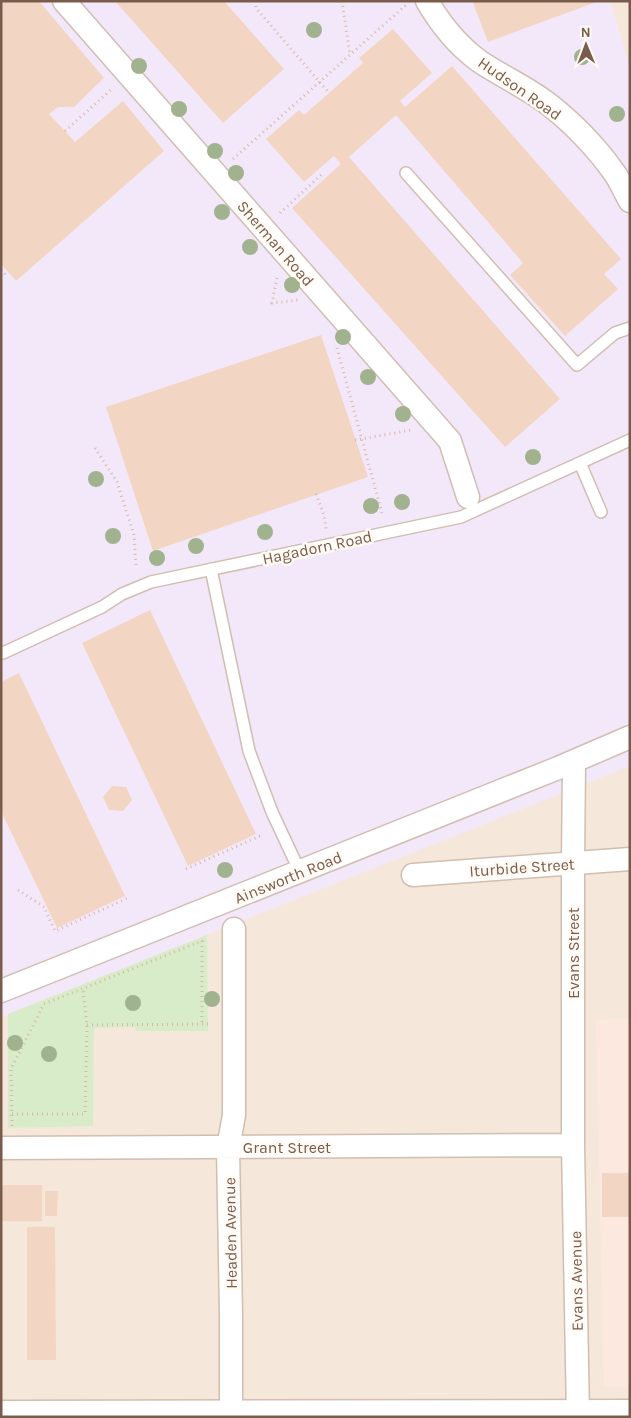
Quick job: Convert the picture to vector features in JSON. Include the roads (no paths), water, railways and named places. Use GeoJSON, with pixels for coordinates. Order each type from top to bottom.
{"type":"FeatureCollection","features":[{"type":"Feature","properties":{"kind":"street","name":"Sherman Road"},"geometry":{"type":"LineString","coordinates":[[64,1],[450,441],[468,497]]}},
{"type":"Feature","properties":{"kind":"street","name":"Hudson Road"},"geometry":{"type":"LineString","coordinates":[[418,2],[435,16],[454,39],[479,60],[548,103],[571,124],[614,172],[630,201]]}},
{"type":"Feature","properties":{"kind":"street"},"geometry":{"type":"LineString","coordinates":[[574,762],[630,737]]}},
{"type":"Feature","properties":{"kind":"street","name":"Ainsworth Road"},"geometry":{"type":"LineString","coordinates":[[1,991],[574,762]]}},
{"type":"Feature","properties":{"kind":"street","name":"Evans Street"},"geometry":{"type":"LineString","coordinates":[[573,1145],[572,864],[574,762]]}},
{"type":"Feature","properties":{"kind":"street","name":"Iturbide Street"},"geometry":{"type":"LineString","coordinates":[[414,875],[630,859]]}},
{"type":"Feature","properties":{"kind":"street","name":"Headen Avenue"},"geometry":{"type":"LineString","coordinates":[[230,1414],[231,1315],[228,1148],[234,1115],[234,929]]}},
{"type":"Feature","properties":{"kind":"street","name":"Grant Street"},"geometry":{"type":"LineString","coordinates":[[6,1140],[228,1148],[573,1145]]}},
{"type":"Feature","properties":{"kind":"street","name":"Evans Avenue"},"geometry":{"type":"LineString","coordinates":[[573,1145],[578,1414]]}},
{"type":"Feature","properties":{"kind":"street"},"geometry":{"type":"LineString","coordinates":[[1,1412],[578,1414],[630,1411]]}},
{"type":"Feature","properties":{"kind":"lane"},"geometry":{"type":"LineString","coordinates":[[406,173],[577,365],[615,334],[630,328]]}},
{"type":"Feature","properties":{"kind":"lane","name":"Hagadorn Road"},"geometry":{"type":"LineString","coordinates":[[3,653],[102,607],[122,594],[146,584],[461,517],[630,440]]}},
{"type":"Feature","properties":{"kind":"lane"},"geometry":{"type":"LineString","coordinates":[[580,462],[601,512]]}},
{"type":"Feature","properties":{"kind":"lane"},"geometry":{"type":"LineString","coordinates":[[211,569],[249,751],[272,812],[300,872]]}}]}
